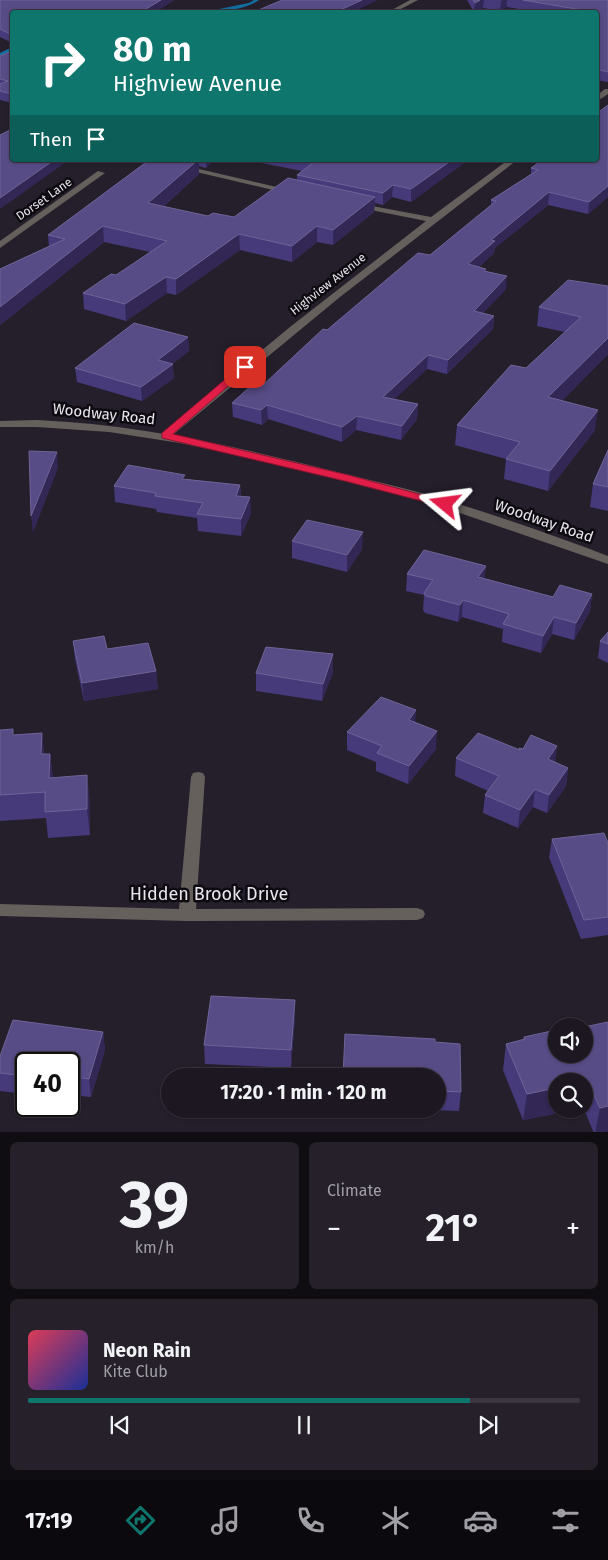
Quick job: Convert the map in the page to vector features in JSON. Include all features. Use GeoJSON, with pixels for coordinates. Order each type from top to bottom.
{"type":"FeatureCollection","features":[{"type":"Feature","properties":{"kind":"street"},"geometry":{"type":"LineString","coordinates":[[395,10],[415,0]]}},
{"type":"Feature","properties":{"kind":"street"},"geometry":{"type":"LineString","coordinates":[[157,162],[297,192]]}},
{"type":"Feature","properties":{"kind":"street","name":"Highview Avenue"},"geometry":{"type":"LineString","coordinates":[[165,436],[295,325],[431,219],[510,162]]}},
{"type":"Feature","properties":{"kind":"street","name":"Dorset Lane"},"geometry":{"type":"LineString","coordinates":[[0,245],[101,172]]}},
{"type":"Feature","properties":{"kind":"street"},"geometry":{"type":"LineString","coordinates":[[345,202],[431,219]]}},
{"type":"Feature","properties":{"kind":"street","name":"Woodway Road"},"geometry":{"type":"LineString","coordinates":[[0,424],[65,423],[165,436],[427,499],[515,526],[608,560]]}},
{"type":"Feature","properties":{"kind":"street"},"geometry":{"type":"LineString","coordinates":[[187,915],[198,777]]}},
{"type":"Feature","properties":{"kind":"street","name":"Hidden Brook Drive"},"geometry":{"type":"LineString","coordinates":[[0,910],[187,915],[417,914]]}},
{"type":"Feature","properties":{"kind":"building"},"geometry":{"type":"Polygon","coordinates":[[[0,0],[161,0],[144,10],[10,10],[10,34],[0,29],[0,0]]]}},
{"type":"Feature","properties":{"kind":"building"},"geometry":{"type":"Polygon","coordinates":[[[282,0],[362,0],[340,10],[259,10],[282,0]]]}},
{"type":"Feature","properties":{"kind":"building"},"geometry":{"type":"Polygon","coordinates":[[[523,0],[608,0],[608,72],[599,70],[599,10],[582,10],[523,0]]]}},
{"type":"Feature","properties":{"kind":"building"},"geometry":{"type":"Polygon","coordinates":[[[10,52],[10,94],[0,91],[0,84],[8,81],[0,79],[0,56],[10,52]]]}},
{"type":"Feature","properties":{"kind":"building"},"geometry":{"type":"Polygon","coordinates":[[[608,105],[608,186],[589,202],[549,192],[491,240],[495,241],[468,264],[486,269],[484,271],[507,276],[474,311],[494,316],[448,360],[428,355],[383,397],[418,404],[402,426],[357,416],[342,427],[267,405],[261,410],[232,403],[255,382],[263,385],[323,329],[327,330],[418,253],[430,255],[496,201],[491,200],[538,170],[531,168],[539,162],[599,162],[599,112],[608,105]]]}},
{"type":"Feature","properties":{"kind":"building"},"geometry":{"type":"Polygon","coordinates":[[[10,130],[10,162],[51,162],[0,198],[0,135],[10,130]]]}},
{"type":"Feature","properties":{"kind":"building"},"geometry":{"type":"Polygon","coordinates":[[[146,162],[196,162],[148,203],[208,216],[213,213],[234,217],[288,178],[375,197],[333,230],[317,226],[292,246],[239,234],[176,279],[166,277],[125,304],[83,293],[111,274],[116,275],[167,241],[103,226],[0,307],[0,269],[65,239],[48,235],[146,162]]]}},
{"type":"Feature","properties":{"kind":"building"},"geometry":{"type":"Polygon","coordinates":[[[314,162],[449,162],[411,189],[393,185],[383,193],[297,175],[314,162]]]}},
{"type":"Feature","properties":{"kind":"building"},"geometry":{"type":"Polygon","coordinates":[[[568,280],[608,286],[608,338],[548,397],[598,410],[550,471],[506,459],[520,442],[457,425],[511,365],[526,368],[581,317],[539,307],[568,280]]]}},
{"type":"Feature","properties":{"kind":"building"},"geometry":{"type":"Polygon","coordinates":[[[134,323],[188,337],[158,360],[173,364],[141,387],[75,368],[134,323]]]}},
{"type":"Feature","properties":{"kind":"building"},"geometry":{"type":"Polygon","coordinates":[[[608,450],[608,487],[593,484],[608,450]]]}},
{"type":"Feature","properties":{"kind":"building"},"geometry":{"type":"Polygon","coordinates":[[[29,451],[57,452],[31,516],[29,451]]]}},
{"type":"Feature","properties":{"kind":"building"},"geometry":{"type":"Polygon","coordinates":[[[128,465],[185,475],[182,479],[240,485],[236,496],[250,497],[241,519],[197,514],[203,503],[155,496],[156,493],[114,486],[128,465]]]}},
{"type":"Feature","properties":{"kind":"building"},"geometry":{"type":"Polygon","coordinates":[[[307,520],[363,532],[347,555],[292,541],[307,520]]]}},
{"type":"Feature","properties":{"kind":"building"},"geometry":{"type":"Polygon","coordinates":[[[424,550],[486,566],[478,577],[553,597],[560,585],[592,594],[576,623],[554,617],[543,636],[503,624],[509,614],[463,600],[460,605],[426,596],[424,593],[433,580],[407,574],[424,550]]]}},
{"type":"Feature","properties":{"kind":"building"},"geometry":{"type":"Polygon","coordinates":[[[608,632],[608,644],[600,641],[608,632]]]}},
{"type":"Feature","properties":{"kind":"building"},"geometry":{"type":"Polygon","coordinates":[[[104,636],[107,649],[148,643],[156,671],[82,683],[73,641],[104,636]]]}},
{"type":"Feature","properties":{"kind":"building"},"geometry":{"type":"Polygon","coordinates":[[[266,647],[333,654],[323,684],[256,673],[266,647]]]}},
{"type":"Feature","properties":{"kind":"building"},"geometry":{"type":"Polygon","coordinates":[[[381,697],[416,710],[409,720],[437,731],[409,766],[377,753],[382,746],[347,732],[381,697]]]}},
{"type":"Feature","properties":{"kind":"building"},"geometry":{"type":"Polygon","coordinates":[[[13,729],[13,735],[42,733],[41,754],[50,754],[49,778],[87,775],[87,809],[45,812],[45,792],[0,795],[0,730],[13,729]]]}},
{"type":"Feature","properties":{"kind":"building"},"geometry":{"type":"Polygon","coordinates":[[[478,733],[520,750],[519,748],[523,749],[531,735],[557,746],[548,759],[568,768],[549,795],[535,789],[520,810],[485,795],[499,776],[456,758],[478,733]]]}},
{"type":"Feature","properties":{"kind":"building"},"geometry":{"type":"Polygon","coordinates":[[[604,833],[608,843],[608,917],[584,920],[552,839],[604,833]]]}},
{"type":"Feature","properties":{"kind":"building"},"geometry":{"type":"Polygon","coordinates":[[[211,996],[295,1000],[291,1050],[204,1045],[211,996]]]}},
{"type":"Feature","properties":{"kind":"building"},"geometry":{"type":"Polygon","coordinates":[[[13,1020],[103,1032],[89,1079],[80,1078],[80,1052],[15,1052],[15,1075],[0,1073],[0,1056],[13,1020]]]}},
{"type":"Feature","properties":{"kind":"building"},"geometry":{"type":"Polygon","coordinates":[[[608,1022],[608,1106],[600,1108],[593,1093],[593,1073],[548,1073],[548,1090],[527,1094],[506,1044],[525,1039],[524,1037],[548,1032],[548,1063],[593,1063],[593,1025],[608,1022]]]}},
{"type":"Feature","properties":{"kind":"building"},"geometry":{"type":"Polygon","coordinates":[[[345,1034],[435,1039],[435,1042],[460,1044],[461,1092],[446,1091],[446,1068],[343,1068],[345,1034]]]}},
{"type":"Feature","properties":{"kind":"waterway"},"geometry":{"type":"LineString","coordinates":[[217,10],[250,4],[257,0]]}},
{"type":"Feature","properties":{"kind":"waterway"},"geometry":{"type":"LineString","coordinates":[[0,55],[10,50]]}},
{"type":"Feature","properties":{"kind":"route"},"geometry":{"type":"LineString","coordinates":[[245,367],[165,436],[348,478],[445,504]]}}]}
